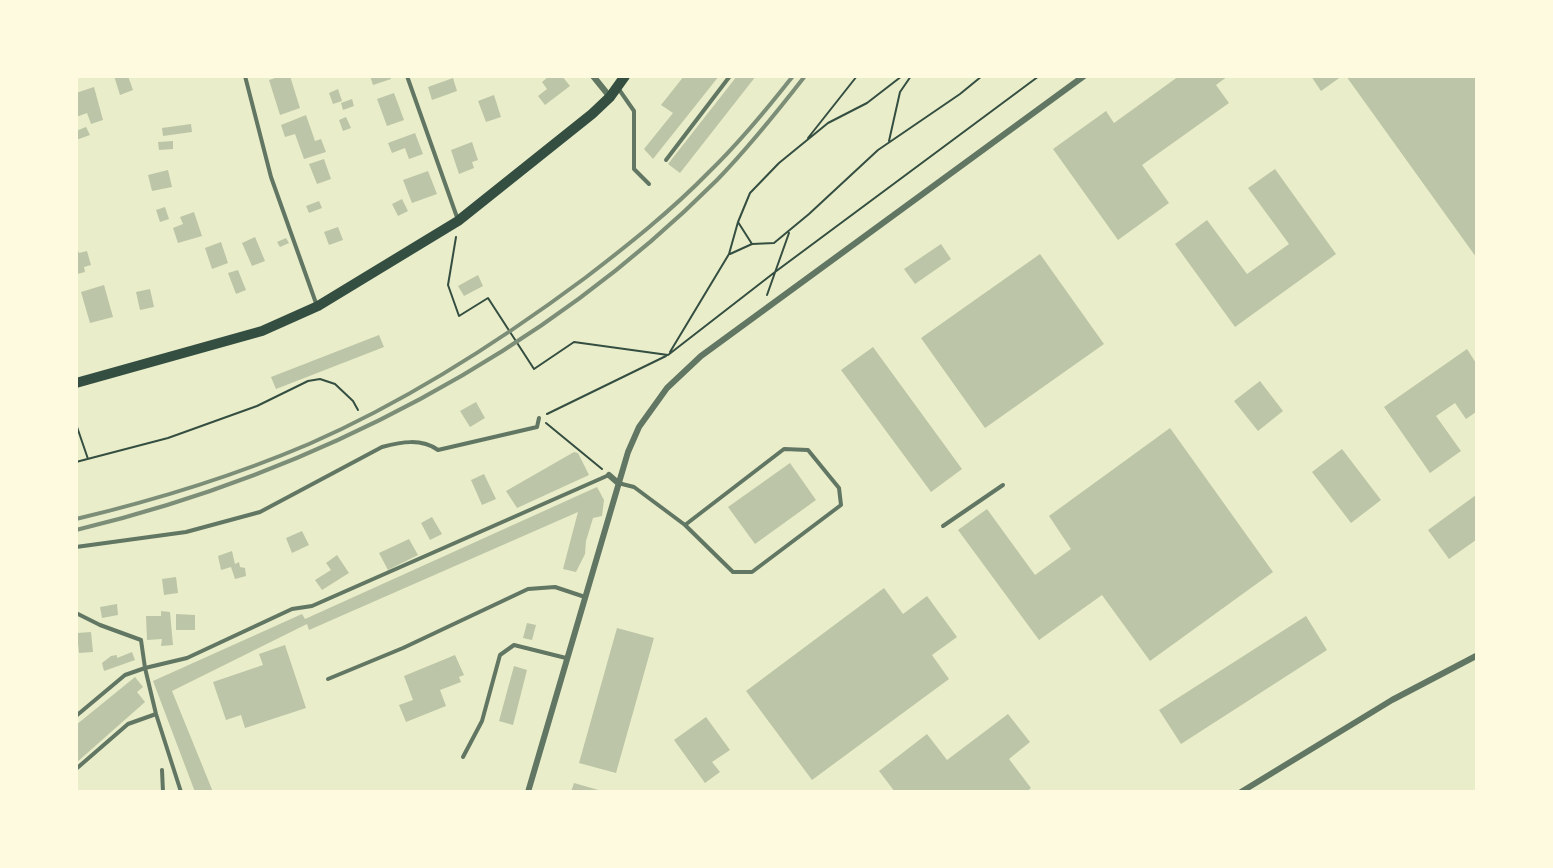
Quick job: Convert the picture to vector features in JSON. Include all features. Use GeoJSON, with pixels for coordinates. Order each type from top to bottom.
{"type":"FeatureCollection","features":[{"type":"Feature","properties":{"kind":"main road"},"geometry":{"type":"LineString","coordinates":[[76,383],[262,332],[318,306],[458,221],[572,132],[610,97],[625,76]]}},
{"type":"Feature","properties":{"kind":"street"},"geometry":{"type":"LineString","coordinates":[[592,76],[610,97]]}},
{"type":"Feature","properties":{"kind":"street"},"geometry":{"type":"LineString","coordinates":[[528,792],[628,452],[639,427],[667,388],[701,356],[1084,76]]}},
{"type":"Feature","properties":{"kind":"street"},"geometry":{"type":"LineString","coordinates":[[609,475],[618,483]]}},
{"type":"Feature","properties":{"kind":"street"},"geometry":{"type":"LineString","coordinates":[[1241,792],[1392,700],[1476,656]]}},
{"type":"Feature","properties":{"kind":"lane"},"geometry":{"type":"LineString","coordinates":[[245,76],[271,177],[318,306]]}},
{"type":"Feature","properties":{"kind":"lane"},"geometry":{"type":"LineString","coordinates":[[407,76],[458,221]]}},
{"type":"Feature","properties":{"kind":"lane"},"geometry":{"type":"LineString","coordinates":[[666,160],[730,76]]}},
{"type":"Feature","properties":{"kind":"lane"},"geometry":{"type":"LineString","coordinates":[[618,87],[634,111],[634,169],[649,184]]}},
{"type":"Feature","properties":{"kind":"lane"},"geometry":{"type":"LineString","coordinates":[[76,547],[186,532],[260,512],[382,447],[400,442],[428,443],[438,450],[537,427],[539,418]]}},
{"type":"Feature","properties":{"kind":"lane"},"geometry":{"type":"LineString","coordinates":[[618,483],[634,487],[685,525],[733,572],[752,572],[841,505],[839,488],[808,450],[784,449],[685,525]]}},
{"type":"Feature","properties":{"kind":"lane"},"geometry":{"type":"LineString","coordinates":[[76,716],[125,675],[187,658],[292,609],[312,606],[609,475]]}},
{"type":"Feature","properties":{"kind":"lane"},"geometry":{"type":"LineString","coordinates":[[943,526],[1003,485]]}},
{"type":"Feature","properties":{"kind":"lane"},"geometry":{"type":"LineString","coordinates":[[328,679],[403,648],[528,589],[555,587],[585,597]]}},
{"type":"Feature","properties":{"kind":"lane"},"geometry":{"type":"LineString","coordinates":[[76,613],[141,639],[156,714],[182,792]]}},
{"type":"Feature","properties":{"kind":"lane"},"geometry":{"type":"LineString","coordinates":[[463,757],[482,721],[500,655],[514,645],[566,658]]}},
{"type":"Feature","properties":{"kind":"lane"},"geometry":{"type":"LineString","coordinates":[[76,769],[128,724],[156,714]]}},
{"type":"Feature","properties":{"kind":"lane"},"geometry":{"type":"LineString","coordinates":[[162,770],[163,792]]}},
{"type":"Feature","properties":{"kind":"path"},"geometry":{"type":"LineString","coordinates":[[805,142],[856,76]]}},
{"type":"Feature","properties":{"kind":"path"},"geometry":{"type":"LineString","coordinates":[[668,355],[729,254],[738,222],[750,193],[779,163],[828,123],[867,103],[902,76]]}},
{"type":"Feature","properties":{"kind":"path"},"geometry":{"type":"LineString","coordinates":[[889,142],[900,92],[911,76]]}},
{"type":"Feature","properties":{"kind":"path"},"geometry":{"type":"LineString","coordinates":[[729,254],[752,244],[774,243],[878,150],[960,94],[982,76]]}},
{"type":"Feature","properties":{"kind":"path"},"geometry":{"type":"LineString","coordinates":[[609,475],[539,418],[668,355],[1039,76]]}},
{"type":"Feature","properties":{"kind":"path"},"geometry":{"type":"LineString","coordinates":[[458,221],[448,285],[459,316],[488,298],[534,369],[574,342],[668,355]]}},
{"type":"Feature","properties":{"kind":"path"},"geometry":{"type":"LineString","coordinates":[[738,222],[752,244]]}},
{"type":"Feature","properties":{"kind":"path"},"geometry":{"type":"LineString","coordinates":[[762,311],[790,230]]}},
{"type":"Feature","properties":{"kind":"path"},"geometry":{"type":"LineString","coordinates":[[76,462],[168,438],[257,406],[308,381],[320,379],[335,384],[353,401],[358,410]]}},
{"type":"Feature","properties":{"kind":"path"},"geometry":{"type":"LineString","coordinates":[[76,424],[88,459]]}},
{"type":"Feature","properties":{"kind":"building"},"geometry":{"type":"Polygon","coordinates":[[[114,76],[128,76],[133,90],[120,95],[114,76]]]}},
{"type":"Feature","properties":{"kind":"building"},"geometry":{"type":"Polygon","coordinates":[[[290,76],[300,108],[280,115],[269,80],[290,76]]]}},
{"type":"Feature","properties":{"kind":"building"},"geometry":{"type":"Polygon","coordinates":[[[370,76],[390,76],[391,79],[373,85],[370,76]]]}},
{"type":"Feature","properties":{"kind":"building"},"geometry":{"type":"Polygon","coordinates":[[[549,76],[555,78],[562,76],[570,86],[545,105],[538,96],[547,89],[542,82],[549,76]]]}},
{"type":"Feature","properties":{"kind":"building"},"geometry":{"type":"Polygon","coordinates":[[[684,76],[719,76],[653,159],[644,149],[673,113],[661,105],[684,76]]]}},
{"type":"Feature","properties":{"kind":"building"},"geometry":{"type":"Polygon","coordinates":[[[737,76],[756,76],[680,173],[668,164],[737,76]]]}},
{"type":"Feature","properties":{"kind":"building"},"geometry":{"type":"Polygon","coordinates":[[[1179,76],[1228,76],[1216,85],[1229,103],[1142,165],[1169,203],[1118,240],[1053,149],[1106,111],[1114,123],[1179,76]]]}},
{"type":"Feature","properties":{"kind":"building"},"geometry":{"type":"Polygon","coordinates":[[[1311,76],[1342,76],[1321,91],[1311,76]]]}},
{"type":"Feature","properties":{"kind":"building"},"geometry":{"type":"Polygon","coordinates":[[[1346,76],[1476,76],[1476,257],[1346,76]]]}},
{"type":"Feature","properties":{"kind":"building"},"geometry":{"type":"Polygon","coordinates":[[[453,78],[457,91],[432,100],[428,87],[453,78]]]}},
{"type":"Feature","properties":{"kind":"building"},"geometry":{"type":"Polygon","coordinates":[[[94,87],[103,120],[91,124],[87,113],[76,117],[76,93],[94,87]]]}},
{"type":"Feature","properties":{"kind":"building"},"geometry":{"type":"Polygon","coordinates":[[[338,89],[342,101],[333,104],[329,93],[338,89]]]}},
{"type":"Feature","properties":{"kind":"building"},"geometry":{"type":"Polygon","coordinates":[[[394,93],[404,120],[387,126],[377,99],[394,93]]]}},
{"type":"Feature","properties":{"kind":"building"},"geometry":{"type":"Polygon","coordinates":[[[494,95],[501,117],[486,122],[478,101],[494,95]]]}},
{"type":"Feature","properties":{"kind":"building"},"geometry":{"type":"Polygon","coordinates":[[[352,99],[354,106],[343,110],[341,103],[352,99]]]}},
{"type":"Feature","properties":{"kind":"building"},"geometry":{"type":"Polygon","coordinates":[[[306,115],[315,141],[321,139],[326,152],[304,159],[295,134],[285,137],[281,125],[306,115]]]}},
{"type":"Feature","properties":{"kind":"building"},"geometry":{"type":"Polygon","coordinates":[[[346,117],[351,128],[343,131],[339,120],[346,117]]]}},
{"type":"Feature","properties":{"kind":"building"},"geometry":{"type":"Polygon","coordinates":[[[191,124],[192,132],[163,136],[162,128],[191,124]]]}},
{"type":"Feature","properties":{"kind":"building"},"geometry":{"type":"Polygon","coordinates":[[[86,127],[90,135],[76,140],[76,131],[86,127]]]}},
{"type":"Feature","properties":{"kind":"building"},"geometry":{"type":"Polygon","coordinates":[[[415,133],[423,154],[409,159],[405,148],[392,153],[388,143],[415,133]]]}},
{"type":"Feature","properties":{"kind":"building"},"geometry":{"type":"Polygon","coordinates":[[[173,141],[173,149],[159,150],[158,142],[173,141]]]}},
{"type":"Feature","properties":{"kind":"building"},"geometry":{"type":"Polygon","coordinates":[[[472,142],[478,160],[472,162],[474,168],[459,174],[451,150],[472,142]]]}},
{"type":"Feature","properties":{"kind":"building"},"geometry":{"type":"Polygon","coordinates":[[[324,159],[331,179],[317,184],[309,164],[324,159]]]}},
{"type":"Feature","properties":{"kind":"building"},"geometry":{"type":"Polygon","coordinates":[[[1275,169],[1336,254],[1235,327],[1175,244],[1207,220],[1247,274],[1289,244],[1248,188],[1275,169]]]}},
{"type":"Feature","properties":{"kind":"building"},"geometry":{"type":"Polygon","coordinates":[[[168,170],[172,187],[152,191],[148,175],[168,170]]]}},
{"type":"Feature","properties":{"kind":"building"},"geometry":{"type":"Polygon","coordinates":[[[428,171],[437,194],[412,203],[403,180],[428,171]]]}},
{"type":"Feature","properties":{"kind":"building"},"geometry":{"type":"Polygon","coordinates":[[[402,199],[408,211],[398,216],[392,204],[402,199]]]}},
{"type":"Feature","properties":{"kind":"building"},"geometry":{"type":"Polygon","coordinates":[[[319,201],[322,208],[309,213],[306,206],[319,201]]]}},
{"type":"Feature","properties":{"kind":"building"},"geometry":{"type":"Polygon","coordinates":[[[165,207],[169,219],[160,222],[156,210],[165,207]]]}},
{"type":"Feature","properties":{"kind":"building"},"geometry":{"type":"Polygon","coordinates":[[[194,212],[202,236],[178,243],[173,228],[183,224],[180,217],[194,212]]]}},
{"type":"Feature","properties":{"kind":"building"},"geometry":{"type":"Polygon","coordinates":[[[338,227],[343,240],[329,245],[324,232],[338,227]]]}},
{"type":"Feature","properties":{"kind":"building"},"geometry":{"type":"Polygon","coordinates":[[[255,237],[265,261],[252,266],[242,243],[255,237]]]}},
{"type":"Feature","properties":{"kind":"building"},"geometry":{"type":"Polygon","coordinates":[[[286,238],[289,243],[280,247],[277,242],[286,238]]]}},
{"type":"Feature","properties":{"kind":"building"},"geometry":{"type":"Polygon","coordinates":[[[221,242],[228,263],[212,269],[205,248],[221,242]]]}},
{"type":"Feature","properties":{"kind":"building"},"geometry":{"type":"Polygon","coordinates":[[[941,244],[951,259],[915,284],[904,269],[941,244]]]}},
{"type":"Feature","properties":{"kind":"building"},"geometry":{"type":"Polygon","coordinates":[[[76,246],[79,253],[87,251],[91,265],[84,267],[85,272],[77,274],[76,246]]]}},
{"type":"Feature","properties":{"kind":"building"},"geometry":{"type":"Polygon","coordinates":[[[1040,254],[1104,344],[985,428],[921,338],[1040,254]]]}},
{"type":"Feature","properties":{"kind":"building"},"geometry":{"type":"Polygon","coordinates":[[[238,270],[246,290],[236,294],[228,273],[238,270]]]}},
{"type":"Feature","properties":{"kind":"building"},"geometry":{"type":"Polygon","coordinates":[[[478,275],[483,286],[464,296],[458,286],[478,275]]]}},
{"type":"Feature","properties":{"kind":"building"},"geometry":{"type":"Polygon","coordinates":[[[104,285],[113,317],[90,323],[81,292],[104,285]]]}},
{"type":"Feature","properties":{"kind":"building"},"geometry":{"type":"Polygon","coordinates":[[[150,289],[154,307],[140,310],[136,292],[150,289]]]}},
{"type":"Feature","properties":{"kind":"building"},"geometry":{"type":"Polygon","coordinates":[[[379,335],[384,347],[276,389],[271,377],[379,335]]]}},
{"type":"Feature","properties":{"kind":"building"},"geometry":{"type":"Polygon","coordinates":[[[873,347],[962,469],[931,492],[841,370],[873,347]]]}},
{"type":"Feature","properties":{"kind":"building"},"geometry":{"type":"Polygon","coordinates":[[[1467,349],[1476,363],[1476,412],[1466,419],[1455,403],[1436,416],[1461,451],[1430,473],[1384,407],[1467,349]]]}},
{"type":"Feature","properties":{"kind":"building"},"geometry":{"type":"Polygon","coordinates":[[[1260,381],[1283,411],[1258,431],[1234,401],[1260,381]]]}},
{"type":"Feature","properties":{"kind":"building"},"geometry":{"type":"Polygon","coordinates":[[[476,402],[485,418],[470,427],[460,411],[476,402]]]}},
{"type":"Feature","properties":{"kind":"building"},"geometry":{"type":"Polygon","coordinates":[[[1170,428],[1273,572],[1150,661],[1102,595],[1039,640],[958,530],[987,509],[1035,575],[1071,549],[1049,516],[1170,428]]]}},
{"type":"Feature","properties":{"kind":"building"},"geometry":{"type":"Polygon","coordinates":[[[1342,449],[1381,500],[1351,523],[1312,472],[1342,449]]]}},
{"type":"Feature","properties":{"kind":"building"},"geometry":{"type":"Polygon","coordinates":[[[574,452],[578,453],[589,475],[517,508],[506,491],[574,452]]]}},
{"type":"Feature","properties":{"kind":"building"},"geometry":{"type":"Polygon","coordinates":[[[790,463],[816,500],[755,544],[728,507],[790,463]]]}},
{"type":"Feature","properties":{"kind":"building"},"geometry":{"type":"Polygon","coordinates":[[[484,474],[496,499],[482,505],[471,480],[484,474]]]}},
{"type":"Feature","properties":{"kind":"building"},"geometry":{"type":"Polygon","coordinates":[[[597,487],[604,500],[602,516],[593,518],[586,541],[585,554],[576,572],[563,569],[578,512],[309,630],[307,624],[172,691],[213,792],[195,792],[153,681],[302,614],[305,619],[597,487]]]}},
{"type":"Feature","properties":{"kind":"building"},"geometry":{"type":"Polygon","coordinates":[[[1476,495],[1476,540],[1449,559],[1428,530],[1476,495]]]}},
{"type":"Feature","properties":{"kind":"building"},"geometry":{"type":"Polygon","coordinates":[[[432,517],[442,534],[430,540],[421,523],[432,517]]]}},
{"type":"Feature","properties":{"kind":"building"},"geometry":{"type":"Polygon","coordinates":[[[302,531],[309,545],[292,553],[286,538],[302,531]]]}},
{"type":"Feature","properties":{"kind":"building"},"geometry":{"type":"Polygon","coordinates":[[[409,539],[418,555],[388,570],[379,553],[409,539]]]}},
{"type":"Feature","properties":{"kind":"building"},"geometry":{"type":"Polygon","coordinates":[[[232,551],[235,564],[239,562],[240,567],[245,568],[246,576],[235,579],[231,567],[221,570],[218,556],[232,551]]]}},
{"type":"Feature","properties":{"kind":"building"},"geometry":{"type":"Polygon","coordinates":[[[337,555],[349,573],[322,590],[315,580],[331,570],[326,563],[337,555]]]}},
{"type":"Feature","properties":{"kind":"building"},"geometry":{"type":"Polygon","coordinates":[[[176,577],[178,593],[164,595],[162,579],[176,577]]]}},
{"type":"Feature","properties":{"kind":"building"},"geometry":{"type":"Polygon","coordinates":[[[884,588],[903,614],[927,596],[957,637],[932,655],[949,679],[812,780],[746,691],[884,588]]]}},
{"type":"Feature","properties":{"kind":"building"},"geometry":{"type":"Polygon","coordinates":[[[117,604],[118,615],[102,618],[100,607],[117,604]]]}},
{"type":"Feature","properties":{"kind":"building"},"geometry":{"type":"Polygon","coordinates":[[[161,611],[170,612],[173,645],[161,646],[162,639],[147,640],[146,616],[161,616],[161,611]]]}},
{"type":"Feature","properties":{"kind":"building"},"geometry":{"type":"Polygon","coordinates":[[[176,614],[195,615],[195,630],[176,630],[176,614]]]}},
{"type":"Feature","properties":{"kind":"building"},"geometry":{"type":"Polygon","coordinates":[[[1306,616],[1327,650],[1181,744],[1159,710],[1306,616]]]}},
{"type":"Feature","properties":{"kind":"building"},"geometry":{"type":"Polygon","coordinates":[[[527,623],[536,625],[532,640],[523,638],[527,623]]]}},
{"type":"Feature","properties":{"kind":"building"},"geometry":{"type":"Polygon","coordinates":[[[617,628],[654,638],[616,773],[579,763],[617,628]]]}},
{"type":"Feature","properties":{"kind":"building"},"geometry":{"type":"Polygon","coordinates":[[[91,632],[93,652],[79,653],[77,633],[91,632]]]}},
{"type":"Feature","properties":{"kind":"building"},"geometry":{"type":"Polygon","coordinates":[[[285,645],[306,708],[245,728],[241,715],[226,720],[213,682],[263,665],[259,654],[285,645]]]}},
{"type":"Feature","properties":{"kind":"building"},"geometry":{"type":"Polygon","coordinates":[[[132,652],[135,660],[104,671],[102,663],[111,656],[117,655],[117,658],[132,652]]]}},
{"type":"Feature","properties":{"kind":"building"},"geometry":{"type":"Polygon","coordinates":[[[455,655],[464,675],[459,677],[461,682],[440,690],[446,706],[406,722],[399,705],[413,700],[404,676],[455,655]]]}},
{"type":"Feature","properties":{"kind":"building"},"geometry":{"type":"Polygon","coordinates":[[[514,666],[527,670],[513,725],[499,721],[514,666]]]}},
{"type":"Feature","properties":{"kind":"building"},"geometry":{"type":"Polygon","coordinates":[[[135,677],[143,687],[137,692],[145,702],[76,763],[76,725],[135,677]]]}},
{"type":"Feature","properties":{"kind":"building"},"geometry":{"type":"Polygon","coordinates":[[[1008,714],[1030,742],[1009,759],[1031,788],[1026,792],[895,792],[879,771],[927,734],[947,760],[1008,714]]]}},
{"type":"Feature","properties":{"kind":"building"},"geometry":{"type":"Polygon","coordinates":[[[706,717],[730,750],[712,762],[720,772],[705,783],[674,740],[706,717]]]}},
{"type":"Feature","properties":{"kind":"building"},"geometry":{"type":"Polygon","coordinates":[[[574,783],[602,791],[602,792],[571,792],[574,783]]]}},
{"type":"Feature","properties":{"kind":"railway"},"geometry":{"type":"LineString","coordinates":[[76,519],[136,504],[281,456],[381,409],[452,369],[585,278],[664,214],[731,149],[793,76]]}},
{"type":"Feature","properties":{"kind":"railway"},"geometry":{"type":"LineString","coordinates":[[76,530],[165,506],[252,476],[338,440],[420,399],[500,352],[577,300],[649,243],[729,168],[805,76]]}}]}
